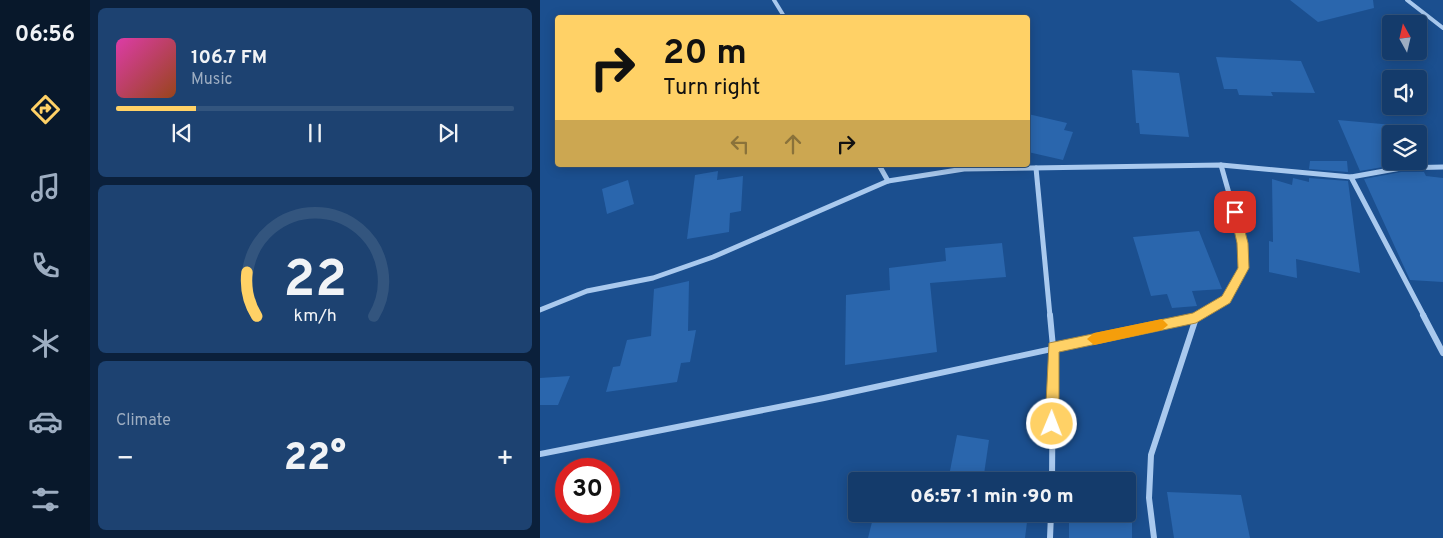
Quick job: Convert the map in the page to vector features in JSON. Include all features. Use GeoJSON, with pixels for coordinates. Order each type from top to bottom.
{"type":"FeatureCollection","features":[{"type":"Feature","properties":{"kind":"street"},"geometry":{"type":"LineString","coordinates":[[774,0],[783,15]]}},
{"type":"Feature","properties":{"kind":"street"},"geometry":{"type":"LineString","coordinates":[[1407,0],[1443,28]]}},
{"type":"Feature","properties":{"kind":"street"},"geometry":{"type":"LineString","coordinates":[[540,310],[587,291],[653,278],[713,257],[888,180],[964,169],[1221,165],[1351,177],[1401,168],[1443,167]]}},
{"type":"Feature","properties":{"kind":"street"},"geometry":{"type":"LineString","coordinates":[[540,454],[824,398],[1053,347],[1196,318],[1226,300],[1244,268],[1243,243],[1221,165]]}},
{"type":"Feature","properties":{"kind":"street"},"geometry":{"type":"LineString","coordinates":[[880,167],[888,180]]}},
{"type":"Feature","properties":{"kind":"street"},"geometry":{"type":"LineString","coordinates":[[1036,168],[1053,347],[1052,472]]}},
{"type":"Feature","properties":{"kind":"street"},"geometry":{"type":"LineString","coordinates":[[1351,177],[1443,353]]}},
{"type":"Feature","properties":{"kind":"street"},"geometry":{"type":"LineString","coordinates":[[1154,538],[1149,498],[1151,455],[1196,318]]}},
{"type":"Feature","properties":{"kind":"street"},"geometry":{"type":"LineString","coordinates":[[1050,538],[1051,522]]}},
{"type":"Feature","properties":{"kind":"building"},"geometry":{"type":"Polygon","coordinates":[[[1290,0],[1373,0],[1374,8],[1318,22],[1290,0]]]}},
{"type":"Feature","properties":{"kind":"building"},"geometry":{"type":"Polygon","coordinates":[[[1216,57],[1301,61],[1315,93],[1271,92],[1273,96],[1239,95],[1237,89],[1224,89],[1216,57]]]}},
{"type":"Feature","properties":{"kind":"building"},"geometry":{"type":"Polygon","coordinates":[[[1132,70],[1179,73],[1189,137],[1140,134],[1139,123],[1136,123],[1132,70]]]}},
{"type":"Feature","properties":{"kind":"building"},"geometry":{"type":"Polygon","coordinates":[[[1030,114],[1067,123],[1064,130],[1073,132],[1063,160],[1030,152],[1030,114]]]}},
{"type":"Feature","properties":{"kind":"building"},"geometry":{"type":"Polygon","coordinates":[[[1338,120],[1393,125],[1382,125],[1382,167],[1360,171],[1338,120]]]}},
{"type":"Feature","properties":{"kind":"building"},"geometry":{"type":"Polygon","coordinates":[[[1310,161],[1347,161],[1348,172],[1309,169],[1310,161]]]}},
{"type":"Feature","properties":{"kind":"building"},"geometry":{"type":"Polygon","coordinates":[[[718,171],[717,180],[743,176],[741,211],[730,213],[729,232],[687,239],[695,175],[718,171]]]}},
{"type":"Feature","properties":{"kind":"building"},"geometry":{"type":"Polygon","coordinates":[[[1401,172],[1424,172],[1426,176],[1443,178],[1443,282],[1410,280],[1364,179],[1401,172]]]}},
{"type":"Feature","properties":{"kind":"building"},"geometry":{"type":"Polygon","coordinates":[[[1293,178],[1309,182],[1309,178],[1348,181],[1360,273],[1296,259],[1297,278],[1269,272],[1269,241],[1273,242],[1272,179],[1292,185],[1293,178]]]}},
{"type":"Feature","properties":{"kind":"building"},"geometry":{"type":"Polygon","coordinates":[[[628,180],[634,204],[607,214],[602,189],[628,180]]]}},
{"type":"Feature","properties":{"kind":"building"},"geometry":{"type":"Polygon","coordinates":[[[1199,231],[1222,289],[1192,291],[1197,306],[1172,308],[1167,294],[1151,296],[1133,237],[1199,231]]]}},
{"type":"Feature","properties":{"kind":"building"},"geometry":{"type":"Polygon","coordinates":[[[1002,243],[1006,277],[930,283],[937,352],[845,365],[846,295],[890,290],[889,268],[946,261],[945,248],[1002,243]]]}},
{"type":"Feature","properties":{"kind":"building"},"geometry":{"type":"Polygon","coordinates":[[[689,281],[688,331],[696,330],[690,362],[681,363],[677,382],[606,392],[613,367],[620,366],[627,340],[651,336],[654,289],[689,281]]]}},
{"type":"Feature","properties":{"kind":"building"},"geometry":{"type":"Polygon","coordinates":[[[570,376],[558,405],[540,405],[540,378],[570,376]]]}},
{"type":"Feature","properties":{"kind":"building"},"geometry":{"type":"Polygon","coordinates":[[[957,435],[989,440],[984,472],[950,472],[957,435]]]}},
{"type":"Feature","properties":{"kind":"building"},"geometry":{"type":"Polygon","coordinates":[[[1167,492],[1241,495],[1250,538],[1174,538],[1167,492]]]}},
{"type":"Feature","properties":{"kind":"building"},"geometry":{"type":"Polygon","coordinates":[[[872,522],[1027,522],[1025,538],[868,538],[872,522]]]}},
{"type":"Feature","properties":{"kind":"building"},"geometry":{"type":"Polygon","coordinates":[[[1069,522],[1132,522],[1132,538],[1069,538],[1069,522]]]}},
{"type":"Feature","properties":{"kind":"slow traffic"},"geometry":{"type":"LineString","coordinates":[[1094,339],[1162,325]]}},
{"type":"Feature","properties":{"kind":"route"},"geometry":{"type":"LineString","coordinates":[[1052,424],[1053,347],[1196,318],[1226,300],[1244,268],[1243,243],[1235,212]]}}]}
